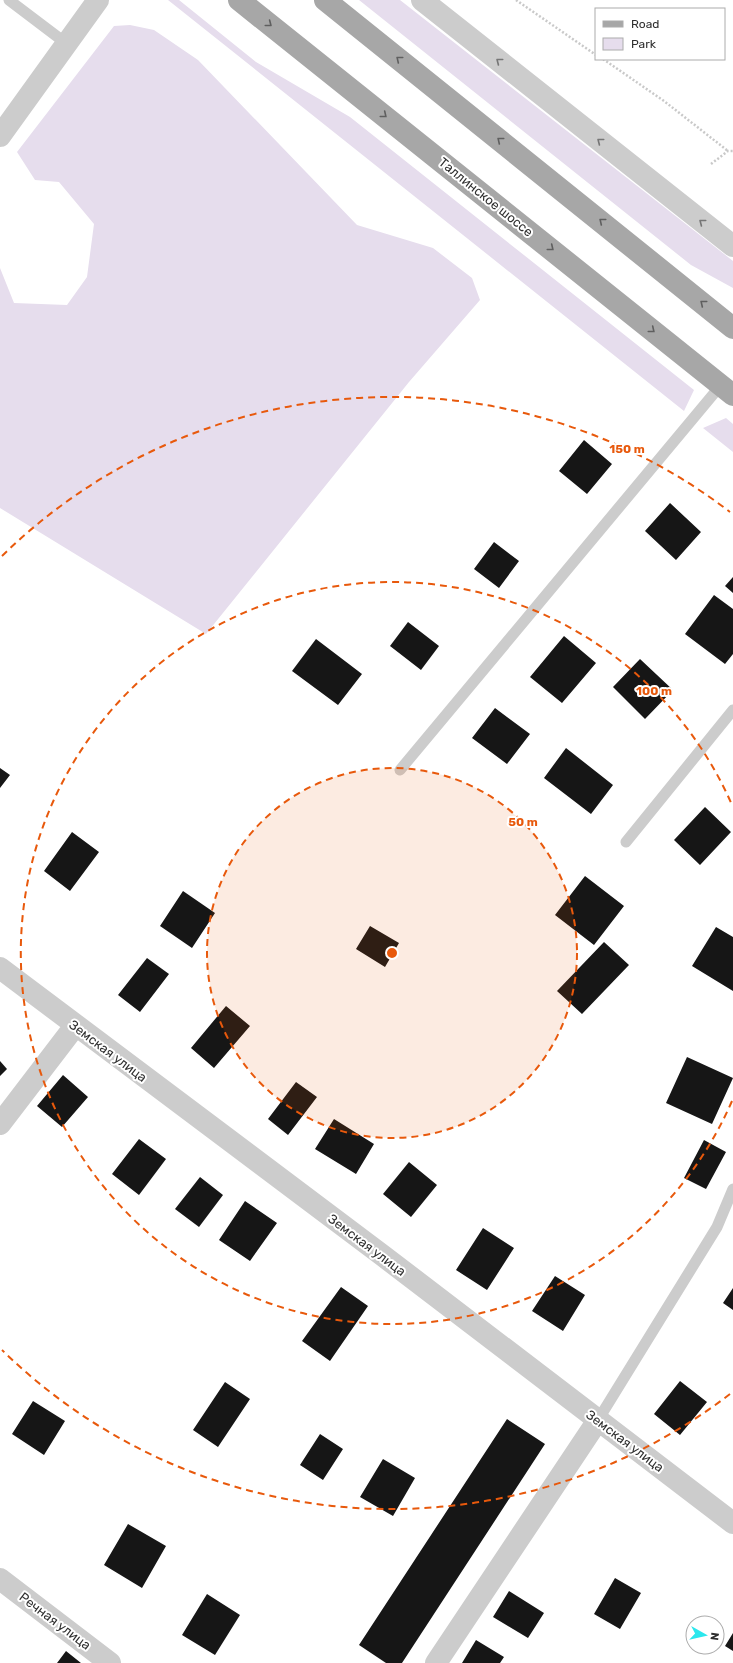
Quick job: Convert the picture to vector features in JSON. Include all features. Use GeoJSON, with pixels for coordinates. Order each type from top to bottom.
{"type":"FeatureCollection","features":[{"type":"Feature","properties":{"kind":"main road","name":"Таллинское шоссе"},"geometry":{"type":"LineString","coordinates":[[238,0],[727,390]]}},
{"type":"Feature","properties":{"kind":"main road"},"geometry":{"type":"LineString","coordinates":[[325,0],[733,328]]}},
{"type":"Feature","properties":{"kind":"street"},"geometry":{"type":"LineString","coordinates":[[0,136],[98,0]]}},
{"type":"Feature","properties":{"kind":"street"},"geometry":{"type":"LineString","coordinates":[[422,0],[733,246]]}},
{"type":"Feature","properties":{"kind":"street","name":"Земская улица"},"geometry":{"type":"LineString","coordinates":[[0,968],[75,1026],[382,1255],[733,1523]]}},
{"type":"Feature","properties":{"kind":"street"},"geometry":{"type":"LineString","coordinates":[[0,1124],[75,1026]]}},
{"type":"Feature","properties":{"kind":"street"},"geometry":{"type":"LineString","coordinates":[[436,1663],[598,1420]]}},
{"type":"Feature","properties":{"kind":"street","name":"Речная улица"},"geometry":{"type":"LineString","coordinates":[[0,1579],[110,1663]]}},
{"type":"Feature","properties":{"kind":"lane"},"geometry":{"type":"LineString","coordinates":[[9,0],[67,44]]}},
{"type":"Feature","properties":{"kind":"lane"},"geometry":{"type":"LineString","coordinates":[[400,770],[727,390]]}},
{"type":"Feature","properties":{"kind":"lane"},"geometry":{"type":"LineString","coordinates":[[626,842],[733,710]]}},
{"type":"Feature","properties":{"kind":"lane"},"geometry":{"type":"LineString","coordinates":[[598,1420],[717,1227],[733,1189]]}},
{"type":"Feature","properties":{"kind":"path"},"geometry":{"type":"LineString","coordinates":[[516,0],[595,53]]}},
{"type":"Feature","properties":{"kind":"path"},"geometry":{"type":"LineString","coordinates":[[603,60],[664,101],[728,151]]}},
{"type":"Feature","properties":{"kind":"path"},"geometry":{"type":"LineString","coordinates":[[711,164],[728,151],[733,151]]}},
{"type":"Feature","properties":{"kind":"green space"},"geometry":{"type":"Polygon","coordinates":[[[168,0],[179,0],[256,62],[350,117],[694,390],[684,411],[168,0]]]}},
{"type":"Feature","properties":{"kind":"green space"},"geometry":{"type":"Polygon","coordinates":[[[359,0],[400,0],[733,261],[733,288],[691,265],[359,0]]]}},
{"type":"Feature","properties":{"kind":"green space"},"geometry":{"type":"Polygon","coordinates":[[[130,25],[154,30],[198,60],[357,225],[433,248],[472,278],[480,300],[409,382],[206,634],[0,508],[0,268],[14,303],[67,305],[87,277],[94,224],[59,182],[35,180],[17,152],[114,26],[130,25]]]}},
{"type":"Feature","properties":{"kind":"green space"},"geometry":{"type":"Polygon","coordinates":[[[726,418],[733,424],[733,452],[703,428],[726,418]]]}},
{"type":"Feature","properties":{"kind":"building"},"geometry":{"type":"Polygon","coordinates":[[[584,440],[612,464],[587,494],[559,471],[584,440]]]}},
{"type":"Feature","properties":{"kind":"building"},"geometry":{"type":"Polygon","coordinates":[[[670,503],[701,532],[676,560],[645,531],[670,503]]]}},
{"type":"Feature","properties":{"kind":"building"},"geometry":{"type":"Polygon","coordinates":[[[494,542],[519,561],[499,588],[474,569],[494,542]]]}},
{"type":"Feature","properties":{"kind":"building"},"geometry":{"type":"Polygon","coordinates":[[[733,577],[733,593],[725,586],[733,577]]]}},
{"type":"Feature","properties":{"kind":"building"},"geometry":{"type":"Polygon","coordinates":[[[714,595],[733,609],[733,654],[725,664],[685,634],[714,595]]]}},
{"type":"Feature","properties":{"kind":"building"},"geometry":{"type":"Polygon","coordinates":[[[408,622],[439,646],[421,670],[390,646],[408,622]]]}},
{"type":"Feature","properties":{"kind":"building"},"geometry":{"type":"Polygon","coordinates":[[[564,636],[596,663],[562,703],[530,677],[564,636]]]}},
{"type":"Feature","properties":{"kind":"building"},"geometry":{"type":"Polygon","coordinates":[[[316,639],[362,674],[338,705],[292,671],[316,639]]]}},
{"type":"Feature","properties":{"kind":"building"},"geometry":{"type":"Polygon","coordinates":[[[640,659],[673,690],[645,719],[613,687],[640,659]]]}},
{"type":"Feature","properties":{"kind":"building"},"geometry":{"type":"Polygon","coordinates":[[[495,708],[530,734],[507,764],[472,738],[495,708]]]}},
{"type":"Feature","properties":{"kind":"building"},"geometry":{"type":"Polygon","coordinates":[[[566,748],[613,785],[591,814],[544,778],[566,748]]]}},
{"type":"Feature","properties":{"kind":"building"},"geometry":{"type":"Polygon","coordinates":[[[0,768],[10,775],[0,788],[0,768]]]}},
{"type":"Feature","properties":{"kind":"building"},"geometry":{"type":"Polygon","coordinates":[[[705,807],[731,832],[700,865],[674,840],[705,807]]]}},
{"type":"Feature","properties":{"kind":"building"},"geometry":{"type":"Polygon","coordinates":[[[72,832],[99,852],[70,891],[44,871],[72,832]]]}},
{"type":"Feature","properties":{"kind":"building"},"geometry":{"type":"Polygon","coordinates":[[[585,876],[624,906],[594,945],[555,915],[585,876]]]}},
{"type":"Feature","properties":{"kind":"building"},"geometry":{"type":"Polygon","coordinates":[[[183,891],[215,913],[192,948],[160,926],[183,891]]]}},
{"type":"Feature","properties":{"kind":"building"},"geometry":{"type":"Polygon","coordinates":[[[370,926],[399,943],[385,967],[356,949],[370,926]]]}},
{"type":"Feature","properties":{"kind":"building"},"geometry":{"type":"Polygon","coordinates":[[[716,927],[733,937],[733,991],[692,966],[716,927]]]}},
{"type":"Feature","properties":{"kind":"building"},"geometry":{"type":"Polygon","coordinates":[[[604,942],[629,965],[582,1014],[557,991],[604,942]]]}},
{"type":"Feature","properties":{"kind":"building"},"geometry":{"type":"Polygon","coordinates":[[[147,958],[169,974],[140,1012],[118,995],[147,958]]]}},
{"type":"Feature","properties":{"kind":"building"},"geometry":{"type":"Polygon","coordinates":[[[226,1006],[250,1026],[214,1068],[191,1048],[226,1006]]]}},
{"type":"Feature","properties":{"kind":"building"},"geometry":{"type":"Polygon","coordinates":[[[687,1057],[733,1078],[712,1124],[666,1103],[687,1057]]]}},
{"type":"Feature","properties":{"kind":"building"},"geometry":{"type":"Polygon","coordinates":[[[0,1061],[7,1069],[0,1076],[0,1061]]]}},
{"type":"Feature","properties":{"kind":"building"},"geometry":{"type":"Polygon","coordinates":[[[63,1075],[88,1097],[62,1127],[37,1106],[63,1075]]]}},
{"type":"Feature","properties":{"kind":"building"},"geometry":{"type":"Polygon","coordinates":[[[296,1082],[317,1097],[288,1135],[268,1119],[296,1082]]]}},
{"type":"Feature","properties":{"kind":"building"},"geometry":{"type":"Polygon","coordinates":[[[334,1119],[374,1144],[356,1174],[315,1149],[334,1119]]]}},
{"type":"Feature","properties":{"kind":"building"},"geometry":{"type":"Polygon","coordinates":[[[139,1139],[166,1159],[139,1195],[112,1174],[139,1139]]]}},
{"type":"Feature","properties":{"kind":"building"},"geometry":{"type":"Polygon","coordinates":[[[704,1140],[726,1152],[706,1189],[684,1178],[704,1140]]]}},
{"type":"Feature","properties":{"kind":"building"},"geometry":{"type":"Polygon","coordinates":[[[409,1162],[437,1185],[411,1217],[383,1194],[409,1162]]]}},
{"type":"Feature","properties":{"kind":"building"},"geometry":{"type":"Polygon","coordinates":[[[200,1177],[223,1195],[199,1227],[175,1209],[200,1177]]]}},
{"type":"Feature","properties":{"kind":"building"},"geometry":{"type":"Polygon","coordinates":[[[245,1201],[277,1223],[250,1261],[219,1240],[245,1201]]]}},
{"type":"Feature","properties":{"kind":"building"},"geometry":{"type":"Polygon","coordinates":[[[483,1228],[514,1248],[487,1290],[456,1270],[483,1228]]]}},
{"type":"Feature","properties":{"kind":"building"},"geometry":{"type":"Polygon","coordinates":[[[555,1276],[585,1295],[563,1331],[532,1311],[555,1276]]]}},
{"type":"Feature","properties":{"kind":"building"},"geometry":{"type":"Polygon","coordinates":[[[341,1287],[368,1306],[330,1361],[302,1341],[341,1287]]]}},
{"type":"Feature","properties":{"kind":"building"},"geometry":{"type":"Polygon","coordinates":[[[733,1288],[733,1310],[723,1303],[733,1288]]]}},
{"type":"Feature","properties":{"kind":"building"},"geometry":{"type":"Polygon","coordinates":[[[680,1381],[707,1402],[680,1435],[654,1414],[680,1381]]]}},
{"type":"Feature","properties":{"kind":"building"},"geometry":{"type":"Polygon","coordinates":[[[225,1382],[250,1399],[218,1447],[193,1430],[225,1382]]]}},
{"type":"Feature","properties":{"kind":"building"},"geometry":{"type":"Polygon","coordinates":[[[33,1401],[65,1421],[44,1455],[12,1434],[33,1401]]]}},
{"type":"Feature","properties":{"kind":"building"},"geometry":{"type":"Polygon","coordinates":[[[507,1419],[545,1444],[402,1663],[386,1663],[359,1645],[507,1419]]]}},
{"type":"Feature","properties":{"kind":"building"},"geometry":{"type":"Polygon","coordinates":[[[320,1434],[343,1449],[323,1480],[300,1465],[320,1434]]]}},
{"type":"Feature","properties":{"kind":"building"},"geometry":{"type":"Polygon","coordinates":[[[383,1459],[415,1478],[393,1516],[360,1497],[383,1459]]]}},
{"type":"Feature","properties":{"kind":"building"},"geometry":{"type":"Polygon","coordinates":[[[128,1524],[166,1546],[142,1588],[104,1565],[128,1524]]]}},
{"type":"Feature","properties":{"kind":"building"},"geometry":{"type":"Polygon","coordinates":[[[615,1578],[641,1593],[620,1629],[594,1614],[615,1578]]]}},
{"type":"Feature","properties":{"kind":"building"},"geometry":{"type":"Polygon","coordinates":[[[509,1591],[544,1613],[528,1638],[493,1617],[509,1591]]]}},
{"type":"Feature","properties":{"kind":"building"},"geometry":{"type":"Polygon","coordinates":[[[207,1594],[240,1615],[215,1655],[182,1635],[207,1594]]]}},
{"type":"Feature","properties":{"kind":"building"},"geometry":{"type":"Polygon","coordinates":[[[733,1633],[733,1651],[725,1646],[733,1633]]]}},
{"type":"Feature","properties":{"kind":"building"},"geometry":{"type":"Polygon","coordinates":[[[476,1640],[504,1657],[500,1663],[462,1663],[476,1640]]]}},
{"type":"Feature","properties":{"kind":"building"},"geometry":{"type":"Polygon","coordinates":[[[66,1651],[81,1663],[57,1663],[66,1651]]]}}]}
